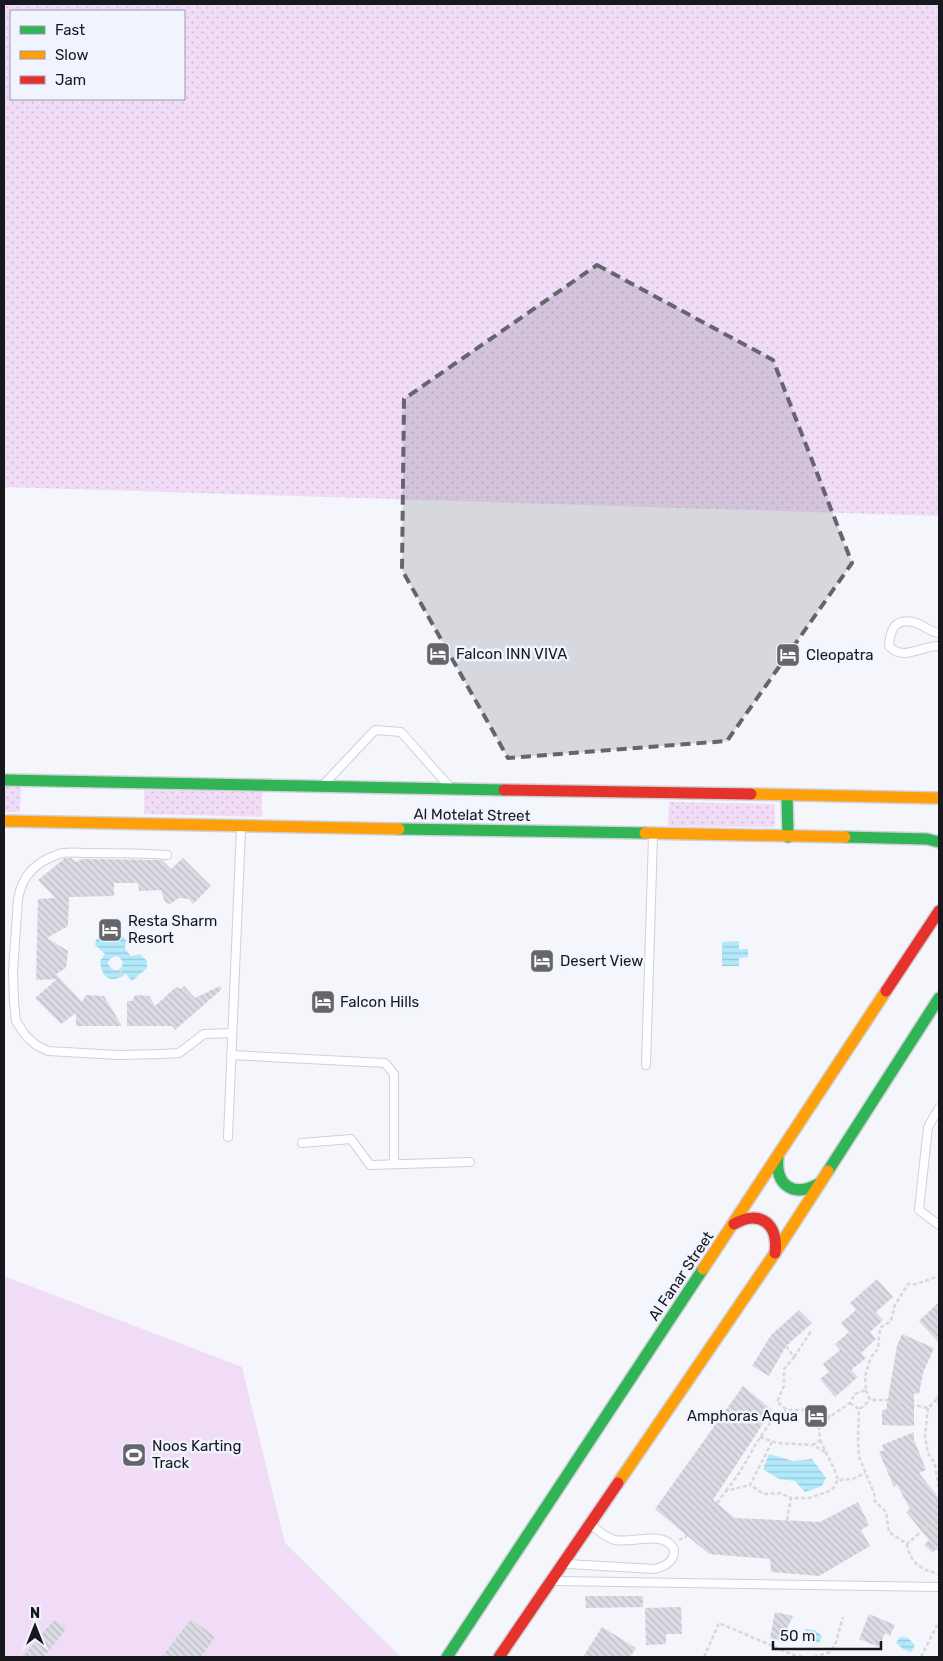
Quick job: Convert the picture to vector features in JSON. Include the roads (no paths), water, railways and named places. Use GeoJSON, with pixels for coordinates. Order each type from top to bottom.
{"type":"FeatureCollection","features":[{"type":"Feature","properties":{"kind":"street","name":"Al Motelat Street"},"geometry":{"type":"LineString","coordinates":[[4,780],[939,798]]}},
{"type":"Feature","properties":{"kind":"street"},"geometry":{"type":"LineString","coordinates":[[788,795],[788,837]]}},
{"type":"Feature","properties":{"kind":"street","name":"Al Motelat Street"},"geometry":{"type":"LineString","coordinates":[[4,821],[927,839],[939,842]]}},
{"type":"Feature","properties":{"kind":"street","name":"Al Fanar Street"},"geometry":{"type":"LineString","coordinates":[[447,1657],[939,911]]}},
{"type":"Feature","properties":{"kind":"street"},"geometry":{"type":"LineString","coordinates":[[499,1657],[775,1253],[939,998]]}},
{"type":"Feature","properties":{"kind":"street"},"geometry":{"type":"LineString","coordinates":[[778,1157],[776,1164],[778,1177],[788,1187],[800,1191],[813,1188],[818,1184]]}},
{"type":"Feature","properties":{"kind":"street"},"geometry":{"type":"LineString","coordinates":[[734,1224],[746,1218],[760,1218],[766,1222],[775,1232],[777,1246],[775,1253]]}},
{"type":"Feature","properties":{"kind":"lane"},"geometry":{"type":"LineString","coordinates":[[939,633],[933,632],[914,622],[905,622],[892,627],[889,646],[898,652],[905,653],[939,646]]}},
{"type":"Feature","properties":{"kind":"lane"},"geometry":{"type":"LineString","coordinates":[[323,786],[375,730],[401,732],[451,788]]}},
{"type":"Feature","properties":{"kind":"lane"},"geometry":{"type":"LineString","coordinates":[[228,1137],[241,826]]}},
{"type":"Feature","properties":{"kind":"lane"},"geometry":{"type":"LineString","coordinates":[[646,1065],[653,834]]}},
{"type":"Feature","properties":{"kind":"lane"},"geometry":{"type":"LineString","coordinates":[[167,855],[61,853],[40,863],[25,876],[20,887],[18,899],[14,963],[16,1021],[26,1036],[36,1045],[48,1051],[78,1053],[118,1055],[179,1052],[204,1034],[232,1034]]}},
{"type":"Feature","properties":{"kind":"lane"},"geometry":{"type":"LineString","coordinates":[[231,1055],[385,1063],[394,1074],[394,1164]]}},
{"type":"Feature","properties":{"kind":"lane"},"geometry":{"type":"LineString","coordinates":[[939,1108],[928,1127],[919,1210],[939,1225]]}},
{"type":"Feature","properties":{"kind":"lane"},"geometry":{"type":"LineString","coordinates":[[302,1143],[351,1139],[370,1165],[470,1162]]}},
{"type":"Feature","properties":{"kind":"lane"},"geometry":{"type":"LineString","coordinates":[[563,1564],[655,1569],[667,1565],[673,1557],[674,1549],[664,1539],[654,1538],[630,1541],[612,1539],[590,1524]]}},
{"type":"Feature","properties":{"kind":"lane"},"geometry":{"type":"LineString","coordinates":[[551,1582],[939,1587]]}},
{"type":"Feature","properties":{"kind":"water"},"geometry":{"type":"Polygon","coordinates":[[[110,928],[115,929],[126,940],[125,949],[131,956],[140,954],[147,961],[147,968],[132,981],[126,974],[115,979],[108,978],[103,972],[100,961],[105,954],[95,945],[96,940],[110,928]],[[118,956],[111,958],[108,964],[113,970],[118,970],[122,967],[123,962],[118,956]]]}},
{"type":"Feature","properties":{"kind":"water"},"geometry":{"type":"Polygon","coordinates":[[[739,941],[739,949],[748,949],[748,957],[739,958],[739,966],[722,966],[722,942],[739,941]]]}},
{"type":"Feature","properties":{"kind":"water"},"geometry":{"type":"Polygon","coordinates":[[[769,1454],[793,1461],[812,1459],[826,1478],[822,1486],[805,1492],[795,1481],[779,1479],[763,1469],[769,1454]]]}},
{"type":"Feature","properties":{"kind":"water"},"geometry":{"type":"Polygon","coordinates":[[[806,1629],[815,1630],[822,1636],[819,1643],[810,1641],[803,1636],[806,1629]]]}},
{"type":"Feature","properties":{"kind":"water"},"geometry":{"type":"Polygon","coordinates":[[[900,1637],[908,1638],[915,1645],[911,1652],[903,1649],[896,1643],[900,1637]]]}},
{"type":"Feature","properties":{"kind":"place","name":"Falcon INN VIVA"},"geometry":{"type":"Point","coordinates":[438,654]}},
{"type":"Feature","properties":{"kind":"place","name":"Cleopatra"},"geometry":{"type":"Point","coordinates":[788,655]}},
{"type":"Feature","properties":{"kind":"place","name":"Resta Sharm Resort"},"geometry":{"type":"Point","coordinates":[110,930]}},
{"type":"Feature","properties":{"kind":"place","name":"Desert View"},"geometry":{"type":"Point","coordinates":[542,961]}},
{"type":"Feature","properties":{"kind":"place","name":"Falcon Hills"},"geometry":{"type":"Point","coordinates":[323,1002]}},
{"type":"Feature","properties":{"kind":"place","name":"Amphoras Aqua"},"geometry":{"type":"Point","coordinates":[816,1416]}},
{"type":"Feature","properties":{"kind":"place","name":"Noos Karting Track"},"geometry":{"type":"Point","coordinates":[134,1455]}}]}
